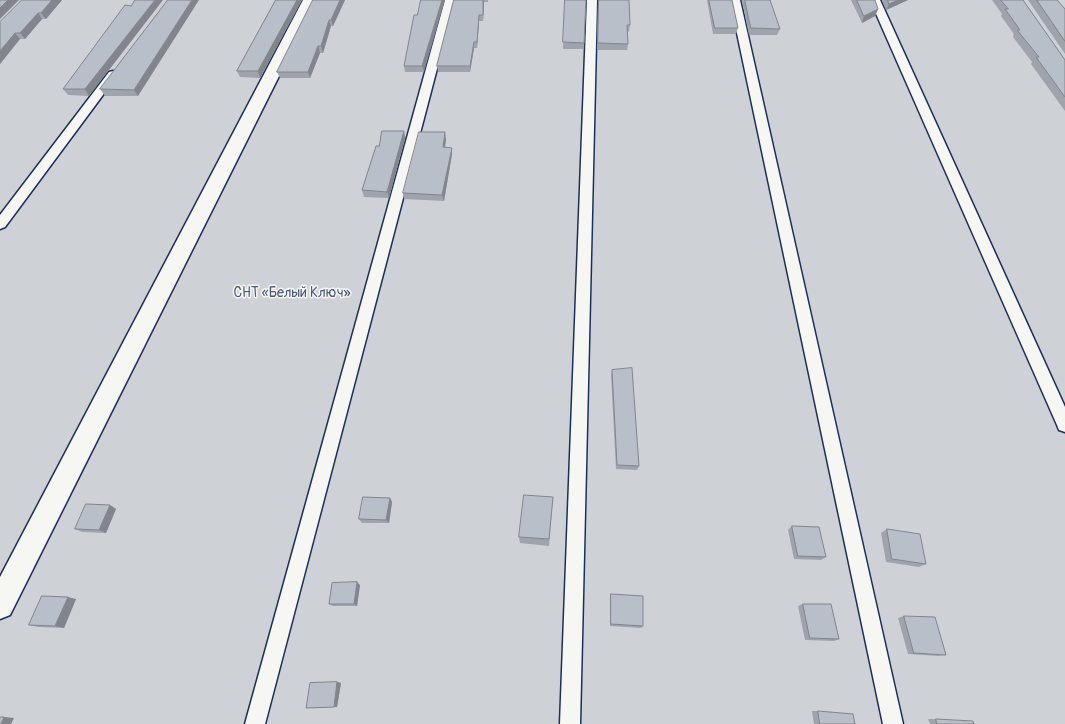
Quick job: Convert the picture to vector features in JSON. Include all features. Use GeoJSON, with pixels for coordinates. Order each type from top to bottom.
{"type":"FeatureCollection","features":[{"type":"Feature","properties":{"kind":"street"},"geometry":{"type":"LineString","coordinates":[[0,605],[310,0]]}},
{"type":"Feature","properties":{"kind":"lane"},"geometry":{"type":"LineString","coordinates":[[255,724],[450,0]]}},
{"type":"Feature","properties":{"kind":"lane"},"geometry":{"type":"LineString","coordinates":[[570,724],[592,0]]}},
{"type":"Feature","properties":{"kind":"lane"},"geometry":{"type":"LineString","coordinates":[[735,0],[892,724]]}},
{"type":"Feature","properties":{"kind":"lane"},"geometry":{"type":"LineString","coordinates":[[874,0],[1065,425]]}},
{"type":"Feature","properties":{"kind":"lane"},"geometry":{"type":"LineString","coordinates":[[0,224],[122,62]]}},
{"type":"Feature","properties":{"kind":"green space","name":"СНТ «Белый Ключ»"},"geometry":{"type":"Polygon","coordinates":[[[0,0],[1065,0],[1065,724],[0,724],[0,0]]]}},
{"type":"Feature","properties":{"kind":"building"},"geometry":{"type":"Polygon","coordinates":[[[0,0],[8,0],[0,8],[0,0]]]}},
{"type":"Feature","properties":{"kind":"building"},"geometry":{"type":"Polygon","coordinates":[[[22,0],[52,0],[20,33],[15,33],[0,51],[0,22],[22,0]]]}},
{"type":"Feature","properties":{"kind":"building"},"geometry":{"type":"Polygon","coordinates":[[[135,0],[155,0],[85,89],[63,89],[125,5],[131,6],[135,0]]]}},
{"type":"Feature","properties":{"kind":"building"},"geometry":{"type":"Polygon","coordinates":[[[168,0],[192,0],[134,90],[100,89],[168,0]]]}},
{"type":"Feature","properties":{"kind":"building"},"geometry":{"type":"Polygon","coordinates":[[[276,0],[297,0],[258,71],[237,71],[276,0]]]}},
{"type":"Feature","properties":{"kind":"building"},"geometry":{"type":"Polygon","coordinates":[[[313,0],[340,0],[331,20],[329,20],[321,46],[318,46],[308,72],[277,72],[313,0]]]}},
{"type":"Feature","properties":{"kind":"building"},"geometry":{"type":"Polygon","coordinates":[[[421,0],[442,0],[422,66],[404,66],[414,15],[417,15],[421,0]]]}},
{"type":"Feature","properties":{"kind":"building"},"geometry":{"type":"Polygon","coordinates":[[[454,0],[483,0],[483,15],[479,15],[477,42],[474,42],[470,66],[437,66],[454,0]]]}},
{"type":"Feature","properties":{"kind":"building"},"geometry":{"type":"Polygon","coordinates":[[[565,0],[586,0],[584,43],[563,42],[565,0]]]}},
{"type":"Feature","properties":{"kind":"building"},"geometry":{"type":"Polygon","coordinates":[[[599,0],[629,0],[630,25],[627,25],[628,44],[598,43],[599,0]]]}},
{"type":"Feature","properties":{"kind":"building"},"geometry":{"type":"Polygon","coordinates":[[[709,0],[732,0],[738,28],[715,28],[709,0]]]}},
{"type":"Feature","properties":{"kind":"building"},"geometry":{"type":"Polygon","coordinates":[[[745,0],[770,0],[780,29],[751,28],[745,0]]]}},
{"type":"Feature","properties":{"kind":"building"},"geometry":{"type":"Polygon","coordinates":[[[857,0],[875,0],[878,9],[864,16],[857,0]]]}},
{"type":"Feature","properties":{"kind":"building"},"geometry":{"type":"Polygon","coordinates":[[[888,0],[898,0],[889,4],[888,0]]]}},
{"type":"Feature","properties":{"kind":"building"},"geometry":{"type":"Polygon","coordinates":[[[1001,0],[1023,0],[1065,60],[1065,97],[1036,57],[1039,57],[1017,30],[1020,30],[1005,9],[1008,9],[1001,0]]]}},
{"type":"Feature","properties":{"kind":"building"},"geometry":{"type":"Polygon","coordinates":[[[1037,0],[1057,0],[1065,9],[1065,41],[1037,0]]]}},
{"type":"Feature","properties":{"kind":"building"},"geometry":{"type":"Polygon","coordinates":[[[382,131],[404,131],[387,192],[362,190],[376,146],[379,146],[382,131]]]}},
{"type":"Feature","properties":{"kind":"building"},"geometry":{"type":"Polygon","coordinates":[[[419,132],[445,132],[443,147],[452,148],[442,195],[403,193],[419,132]]]}},
{"type":"Feature","properties":{"kind":"building"},"geometry":{"type":"Polygon","coordinates":[[[632,368],[639,466],[617,465],[612,370],[632,368]]]}},
{"type":"Feature","properties":{"kind":"building"},"geometry":{"type":"Polygon","coordinates":[[[524,495],[553,497],[549,539],[519,537],[524,495]]]}},
{"type":"Feature","properties":{"kind":"building"},"geometry":{"type":"Polygon","coordinates":[[[363,497],[390,498],[386,520],[359,519],[363,497]]]}},
{"type":"Feature","properties":{"kind":"building"},"geometry":{"type":"Polygon","coordinates":[[[86,504],[110,505],[99,530],[75,529],[86,504]]]}},
{"type":"Feature","properties":{"kind":"building"},"geometry":{"type":"Polygon","coordinates":[[[792,526],[819,527],[826,557],[798,556],[792,526]]]}},
{"type":"Feature","properties":{"kind":"building"},"geometry":{"type":"Polygon","coordinates":[[[887,529],[920,534],[926,564],[892,559],[887,529]]]}},
{"type":"Feature","properties":{"kind":"building"},"geometry":{"type":"Polygon","coordinates":[[[357,582],[354,604],[329,604],[332,583],[357,582]]]}},
{"type":"Feature","properties":{"kind":"building"},"geometry":{"type":"Polygon","coordinates":[[[611,594],[643,596],[643,626],[611,624],[611,594]]]}},
{"type":"Feature","properties":{"kind":"building"},"geometry":{"type":"Polygon","coordinates":[[[42,596],[68,597],[55,626],[29,625],[42,596]]]}},
{"type":"Feature","properties":{"kind":"building"},"geometry":{"type":"Polygon","coordinates":[[[803,604],[831,604],[839,639],[810,638],[803,604]]]}},
{"type":"Feature","properties":{"kind":"building"},"geometry":{"type":"Polygon","coordinates":[[[904,616],[935,617],[946,655],[914,653],[904,616]]]}},
{"type":"Feature","properties":{"kind":"building"},"geometry":{"type":"Polygon","coordinates":[[[337,682],[334,707],[306,708],[310,683],[337,682]]]}},
{"type":"Feature","properties":{"kind":"building"},"geometry":{"type":"Polygon","coordinates":[[[818,711],[853,714],[855,724],[820,724],[818,711]]]}},
{"type":"Feature","properties":{"kind":"building"},"geometry":{"type":"Polygon","coordinates":[[[0,717],[4,717],[1,724],[0,724],[0,717]]]}},
{"type":"Feature","properties":{"kind":"building"},"geometry":{"type":"Polygon","coordinates":[[[936,719],[973,721],[974,724],[937,724],[936,719]]]}}]}
